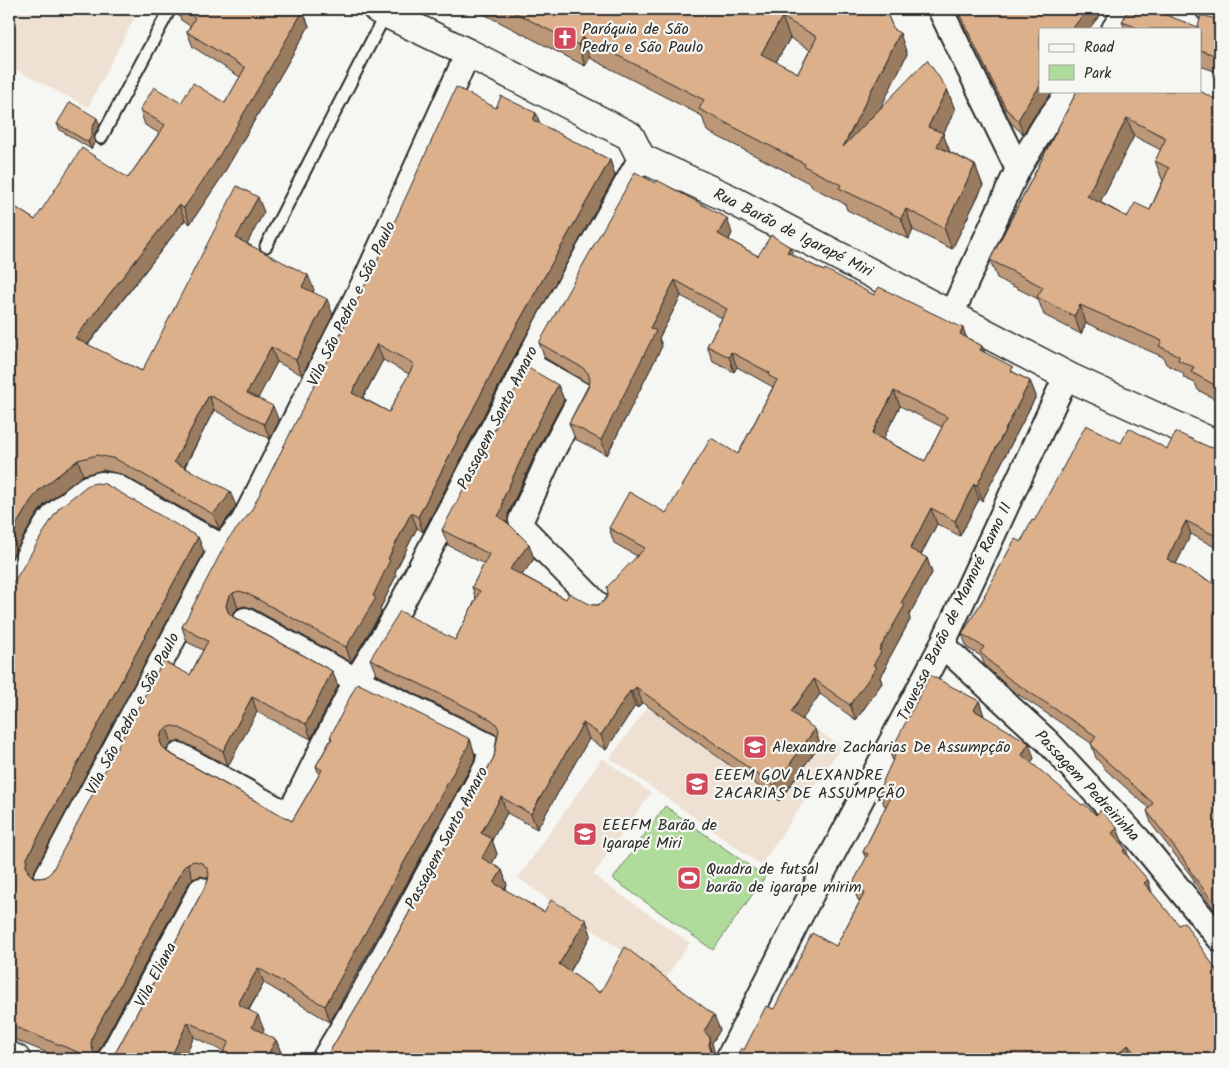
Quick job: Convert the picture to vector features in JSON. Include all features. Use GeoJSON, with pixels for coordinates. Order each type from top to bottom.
{"type":"FeatureCollection","features":[{"type":"Feature","properties":{"kind":"main road"},"geometry":{"type":"LineString","coordinates":[[381,11],[630,136],[641,158]]}},
{"type":"Feature","properties":{"kind":"main road","name":"Rua Barão de Igarapé Miri"},"geometry":{"type":"LineString","coordinates":[[641,158],[728,198],[1069,377],[1220,446]]}},
{"type":"Feature","properties":{"kind":"main road"},"geometry":{"type":"LineString","coordinates":[[9,1056],[16,1059]]}},
{"type":"Feature","properties":{"kind":"street"},"geometry":{"type":"LineString","coordinates":[[940,9],[1018,169]]}},
{"type":"Feature","properties":{"kind":"street"},"geometry":{"type":"LineString","coordinates":[[1115,28],[1128,9]]}},
{"type":"Feature","properties":{"kind":"street"},"geometry":{"type":"LineString","coordinates":[[1208,9],[1220,12]]}},
{"type":"Feature","properties":{"kind":"street","name":"Vila São Pedro e São Paulo"},"geometry":{"type":"LineString","coordinates":[[45,880],[222,547],[243,522],[362,288],[468,53]]}},
{"type":"Feature","properties":{"kind":"street"},"geometry":{"type":"LineString","coordinates":[[951,315],[1018,169],[1046,124],[1069,92]]}},
{"type":"Feature","properties":{"kind":"street","name":"Passagem Santo Amaro"},"geometry":{"type":"LineString","coordinates":[[179,756],[281,811],[293,808],[356,680],[391,624],[526,363],[641,158]]}},
{"type":"Feature","properties":{"kind":"street"},"geometry":{"type":"LineString","coordinates":[[526,363],[582,395],[551,454],[520,520],[522,527],[600,606]]}},
{"type":"Feature","properties":{"kind":"street","name":"Travessa Barão de Mamoré Ramo II"},"geometry":{"type":"LineString","coordinates":[[728,1059],[798,920],[942,645],[1066,377],[1069,377]]}},
{"type":"Feature","properties":{"kind":"street"},"geometry":{"type":"LineString","coordinates":[[9,588],[55,514],[87,488],[101,484],[115,486],[222,547]]}},
{"type":"Feature","properties":{"kind":"street","name":"Passagem Santo Amaro"},"geometry":{"type":"LineString","coordinates":[[245,620],[356,680],[491,747],[487,766],[362,995],[324,1059]]}},
{"type":"Feature","properties":{"kind":"street","name":"Passagem Pedreirinha"},"geometry":{"type":"LineString","coordinates":[[942,645],[1048,741],[1138,839],[1220,939]]}},
{"type":"Feature","properties":{"kind":"street","name":"Vila Eliana"},"geometry":{"type":"LineString","coordinates":[[110,1059],[201,890]]}},
{"type":"Feature","properties":{"kind":"lane"},"geometry":{"type":"LineString","coordinates":[[101,138],[170,9]]}},
{"type":"Feature","properties":{"kind":"lane"},"geometry":{"type":"LineString","coordinates":[[266,246],[381,11]]}},
{"type":"Feature","properties":{"kind":"shaded area"},"geometry":{"type":"Polygon","coordinates":[[[9,9],[139,9],[88,107],[9,66],[9,9]]]}},
{"type":"Feature","properties":{"kind":"shaded area"},"geometry":{"type":"Polygon","coordinates":[[[695,643],[841,747],[761,865],[610,758],[695,643]]]}},
{"type":"Feature","properties":{"kind":"shaded area","name":"EEEFM Barão de Igarapé Miri"},"geometry":{"type":"Polygon","coordinates":[[[602,758],[651,793],[593,875],[690,943],[664,980],[518,878],[602,758]]]}},
{"type":"Feature","properties":{"kind":"green space","name":"Quadra de futsal barão de igarape mirim"},"geometry":{"type":"Polygon","coordinates":[[[665,806],[765,877],[713,950],[613,879],[665,806]]]}},
{"type":"Feature","properties":{"kind":"building"},"geometry":{"type":"Polygon","coordinates":[[[181,9],[299,9],[303,11],[215,163],[184,208],[179,205],[75,338],[142,371],[237,186],[258,197],[236,238],[308,275],[302,287],[327,299],[296,360],[271,347],[247,393],[273,406],[264,424],[209,395],[174,462],[230,491],[226,499],[213,514],[116,459],[97,455],[78,460],[39,490],[9,537],[9,203],[35,220],[82,148],[128,178],[165,125],[140,110],[154,87],[181,103],[193,83],[225,103],[245,68],[187,32],[195,18],[181,9]]]}},
{"type":"Feature","properties":{"kind":"building"},"geometry":{"type":"Polygon","coordinates":[[[508,9],[885,9],[894,30],[900,33],[843,147],[927,60],[947,89],[928,127],[943,133],[937,146],[975,165],[944,228],[906,209],[901,218],[839,188],[841,185],[804,166],[805,164],[699,109],[704,100],[582,37],[578,45],[508,9]],[[782,17],[761,54],[798,73],[817,37],[782,17]]]}},
{"type":"Feature","properties":{"kind":"building"},"geometry":{"type":"Polygon","coordinates":[[[957,9],[1088,9],[1073,28],[1039,28],[1039,87],[1018,120],[1006,109],[957,9]]]}},
{"type":"Feature","properties":{"kind":"building"},"geometry":{"type":"Polygon","coordinates":[[[1128,9],[1150,9],[1198,27],[1201,15],[1220,20],[1220,57],[1202,51],[1202,28],[1138,28],[1122,22],[1128,9]]]}},
{"type":"Feature","properties":{"kind":"building"},"geometry":{"type":"Polygon","coordinates":[[[456,87],[496,108],[501,96],[536,113],[533,120],[610,160],[508,341],[418,517],[411,513],[388,559],[390,560],[373,596],[376,598],[346,647],[246,593],[239,591],[233,593],[228,598],[226,606],[228,612],[233,617],[332,671],[306,724],[252,697],[223,751],[173,726],[167,728],[161,734],[160,741],[167,752],[292,821],[322,770],[316,766],[332,738],[330,737],[357,683],[470,739],[468,746],[325,1006],[258,968],[238,1004],[258,1015],[252,1027],[276,1040],[266,1058],[268,1059],[220,1059],[229,1042],[188,1022],[170,1059],[95,1059],[15,1027],[9,1023],[9,585],[15,580],[59,508],[88,485],[96,483],[105,484],[198,537],[27,858],[28,872],[33,877],[39,878],[46,877],[52,871],[163,661],[190,675],[208,641],[182,627],[228,539],[250,513],[373,269],[456,87]],[[377,344],[352,393],[389,412],[414,364],[377,344]],[[195,861],[188,863],[183,868],[92,1037],[93,1051],[98,1056],[111,1056],[117,1050],[208,881],[209,874],[207,868],[202,863],[195,861]]]}},
{"type":"Feature","properties":{"kind":"building"},"geometry":{"type":"Polygon","coordinates":[[[1076,92],[1202,92],[1220,102],[1220,388],[1191,372],[1194,367],[1178,360],[1179,356],[1159,346],[1162,341],[1080,305],[1074,316],[1037,297],[1043,287],[990,260],[1076,92]],[[1127,118],[1087,196],[1127,217],[1135,203],[1150,210],[1169,168],[1155,161],[1166,138],[1127,118]]]}},
{"type":"Feature","properties":{"kind":"building"},"geometry":{"type":"Polygon","coordinates":[[[70,102],[97,118],[88,142],[57,124],[70,102]]]}},
{"type":"Feature","properties":{"kind":"building"},"geometry":{"type":"Polygon","coordinates":[[[635,172],[655,183],[657,180],[727,218],[718,234],[758,256],[771,235],[790,247],[787,252],[824,271],[825,269],[874,295],[879,287],[963,328],[960,334],[982,346],[980,350],[1013,367],[1011,371],[1030,381],[977,485],[974,484],[955,521],[931,508],[910,549],[927,558],[901,603],[905,605],[879,650],[881,652],[873,665],[877,667],[850,705],[814,679],[791,712],[815,729],[774,786],[636,687],[632,692],[630,691],[601,735],[583,723],[531,814],[501,797],[481,833],[492,839],[482,858],[502,870],[494,883],[544,912],[551,900],[586,920],[559,964],[600,993],[625,947],[714,1015],[704,1031],[710,1038],[709,1045],[711,1051],[717,1056],[728,1059],[701,1059],[692,1053],[688,1059],[316,1059],[317,1057],[325,1056],[330,1051],[369,986],[494,757],[499,729],[492,720],[370,659],[400,611],[455,640],[480,591],[472,587],[489,554],[442,530],[527,367],[558,385],[533,433],[503,499],[502,509],[498,516],[529,544],[510,569],[566,599],[569,593],[591,605],[598,605],[604,601],[608,595],[607,587],[645,548],[609,528],[629,492],[666,513],[711,438],[738,454],[777,380],[769,376],[770,373],[731,352],[729,357],[707,346],[727,309],[675,280],[650,328],[656,331],[601,440],[569,423],[589,386],[588,373],[583,368],[539,343],[635,172]],[[894,391],[872,434],[925,461],[947,417],[894,391]]]}},
{"type":"Feature","properties":{"kind":"building"},"geometry":{"type":"Polygon","coordinates":[[[1086,425],[1121,443],[1129,428],[1167,449],[1176,432],[1220,451],[1220,538],[1186,521],[1167,559],[1219,586],[1220,584],[1220,910],[1147,811],[1153,803],[1102,757],[1091,744],[1096,736],[1008,678],[980,652],[984,647],[962,634],[985,596],[1015,539],[1021,542],[1032,520],[1034,521],[1086,425]]]}},
{"type":"Feature","properties":{"kind":"building"},"geometry":{"type":"Polygon","coordinates":[[[930,675],[979,701],[974,710],[1029,743],[1022,755],[1096,815],[1101,810],[1117,828],[1112,833],[1126,849],[1123,851],[1148,880],[1144,883],[1179,925],[1184,922],[1220,973],[1220,1059],[1140,1059],[1128,1045],[1112,1059],[735,1059],[741,1048],[744,1050],[766,1006],[774,1009],[812,933],[836,946],[865,892],[852,885],[868,854],[863,852],[891,796],[879,790],[895,755],[890,753],[930,675]]]}},
{"type":"Feature","properties":{"kind":"place","name":"Paróquia de São Pedro e São Paulo"},"geometry":{"type":"Point","coordinates":[565,38]}},
{"type":"Feature","properties":{"kind":"place","name":"Alexandre Zacharias De Assumpção"},"geometry":{"type":"Point","coordinates":[755,747]}},
{"type":"Feature","properties":{"kind":"place","name":"EEEM GOV ALEXANDRE ZACARIAS DE ASSUMPÇÃO"},"geometry":{"type":"Point","coordinates":[697,784]}},
{"type":"Feature","properties":{"kind":"place","name":"EEEFM Barão de Igarapé Miri"},"geometry":{"type":"Point","coordinates":[585,834]}},
{"type":"Feature","properties":{"kind":"place","name":"Quadra de futsal barão de igarape mirim"},"geometry":{"type":"Point","coordinates":[689,878]}}]}
